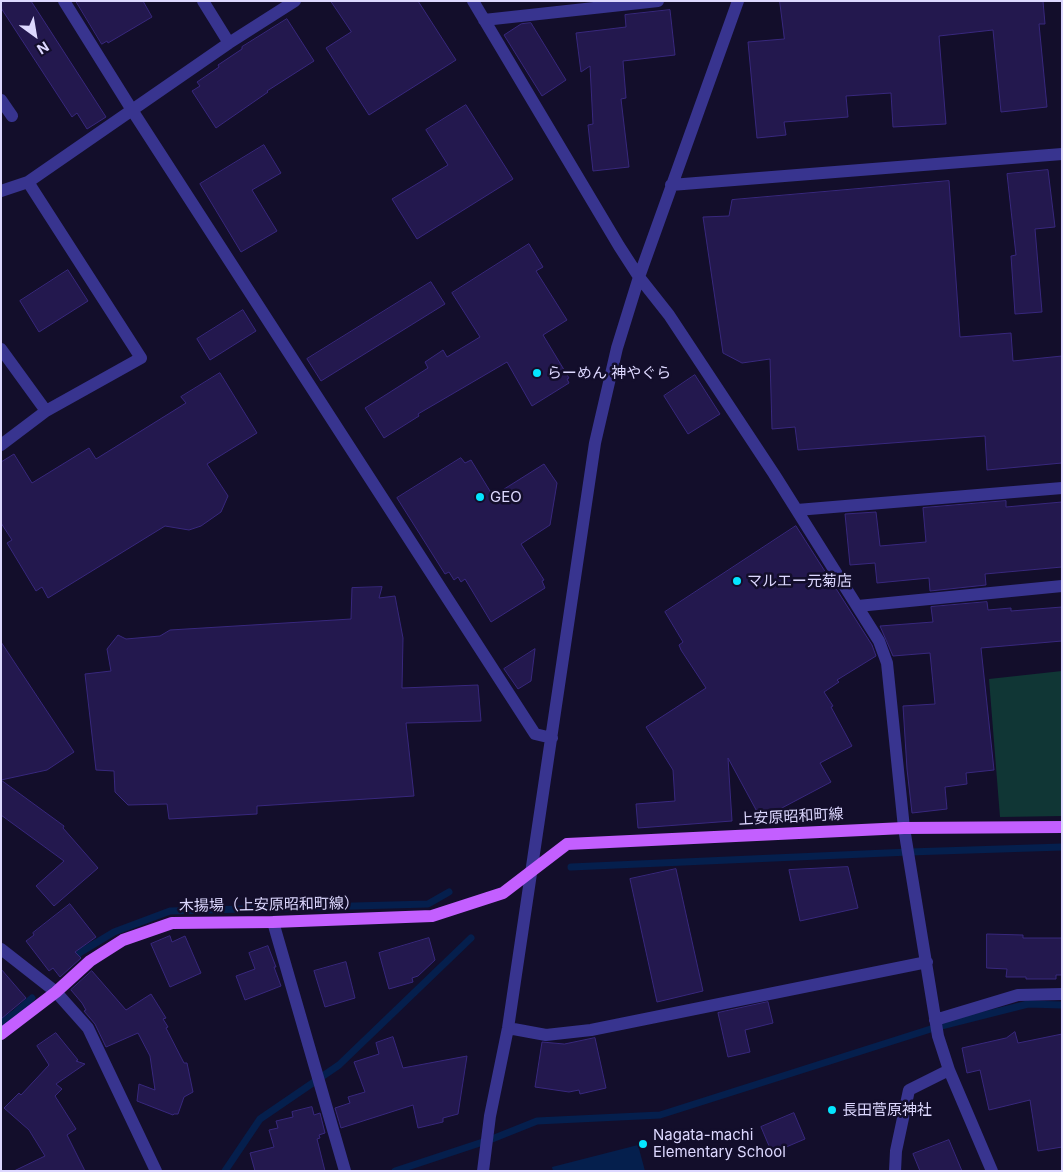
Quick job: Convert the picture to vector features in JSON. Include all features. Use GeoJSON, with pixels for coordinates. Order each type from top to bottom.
{"type":"FeatureCollection","features":[{"type":"Feature","properties":{"kind":"main road","name":"上安原昭和町線"},"geometry":{"type":"LineString","coordinates":[[531,870],[567,844],[904,828],[1062,827]]}},
{"type":"Feature","properties":{"kind":"main road","name":"木揚場（上安原昭和町線）"},"geometry":{"type":"LineString","coordinates":[[1,1034],[56,992],[90,961],[123,940],[172,923],[274,922],[432,916],[503,893],[531,870]]}},
{"type":"Feature","properties":{"kind":"street"},"geometry":{"type":"LineString","coordinates":[[64,1],[132,110],[535,734],[552,738]]}},
{"type":"Feature","properties":{"kind":"street"},"geometry":{"type":"LineString","coordinates":[[203,1],[229,43]]}},
{"type":"Feature","properties":{"kind":"street"},"geometry":{"type":"LineString","coordinates":[[1,191],[28,182],[229,43],[295,1]]}},
{"type":"Feature","properties":{"kind":"street"},"geometry":{"type":"LineString","coordinates":[[473,1],[639,277],[668,315],[797,510],[879,641],[887,663],[904,828],[938,1036],[948,1070],[992,1171]]}},
{"type":"Feature","properties":{"kind":"street"},"geometry":{"type":"LineString","coordinates":[[484,20],[658,1]]}},
{"type":"Feature","properties":{"kind":"street"},"geometry":{"type":"LineString","coordinates":[[483,1171],[490,1116],[508,1028],[595,443],[617,348],[639,277],[738,1]]}},
{"type":"Feature","properties":{"kind":"street"},"geometry":{"type":"LineString","coordinates":[[1,100],[12,116]]}},
{"type":"Feature","properties":{"kind":"street"},"geometry":{"type":"LineString","coordinates":[[671,185],[1062,154]]}},
{"type":"Feature","properties":{"kind":"street"},"geometry":{"type":"LineString","coordinates":[[1,445],[46,411],[140,358],[28,182]]}},
{"type":"Feature","properties":{"kind":"street"},"geometry":{"type":"LineString","coordinates":[[1,349],[46,411]]}},
{"type":"Feature","properties":{"kind":"street"},"geometry":{"type":"LineString","coordinates":[[797,510],[1062,488]]}},
{"type":"Feature","properties":{"kind":"street"},"geometry":{"type":"LineString","coordinates":[[858,606],[1062,586]]}},
{"type":"Feature","properties":{"kind":"street"},"geometry":{"type":"LineString","coordinates":[[274,922],[345,1171]]}},
{"type":"Feature","properties":{"kind":"street"},"geometry":{"type":"LineString","coordinates":[[1,949],[56,992],[88,1028],[156,1171]]}},
{"type":"Feature","properties":{"kind":"street"},"geometry":{"type":"LineString","coordinates":[[508,1028],[546,1036],[591,1030],[927,962]]}},
{"type":"Feature","properties":{"kind":"street"},"geometry":{"type":"LineString","coordinates":[[935,1020],[1018,995],[1062,994]]}},
{"type":"Feature","properties":{"kind":"street"},"geometry":{"type":"LineString","coordinates":[[895,1171],[896,1151],[909,1090],[948,1070]]}},
{"type":"Feature","properties":{"kind":"green space"},"geometry":{"type":"Polygon","coordinates":[[[1062,671],[1062,816],[1000,817],[989,679],[1062,671]]]}},
{"type":"Feature","properties":{"kind":"water"},"geometry":{"type":"Polygon","coordinates":[[[638,1145],[645,1171],[553,1171],[552,1167],[638,1145]]]}},
{"type":"Feature","properties":{"kind":"building"},"geometry":{"type":"Polygon","coordinates":[[[1,1],[31,1],[106,117],[87,129],[77,113],[72,117],[1,8],[1,1]]]}},
{"type":"Feature","properties":{"kind":"building"},"geometry":{"type":"Polygon","coordinates":[[[76,1],[143,1],[152,17],[108,43],[107,41],[102,44],[76,1]]]}},
{"type":"Feature","properties":{"kind":"building"},"geometry":{"type":"Polygon","coordinates":[[[331,1],[418,1],[456,60],[369,115],[326,48],[351,32],[331,1]]]}},
{"type":"Feature","properties":{"kind":"building"},"geometry":{"type":"Polygon","coordinates":[[[780,1],[1043,1],[1045,24],[1039,24],[1047,107],[1001,112],[993,30],[939,36],[946,124],[893,127],[891,93],[846,96],[848,117],[784,122],[786,135],[757,138],[748,42],[784,39],[780,1]]]}},
{"type":"Feature","properties":{"kind":"building"},"geometry":{"type":"Polygon","coordinates":[[[670,10],[675,55],[623,61],[626,98],[621,99],[629,167],[593,171],[588,125],[593,124],[590,66],[581,72],[576,33],[626,27],[625,15],[670,10]]]}},
{"type":"Feature","properties":{"kind":"building"},"geometry":{"type":"Polygon","coordinates":[[[287,19],[314,61],[267,91],[216,128],[192,91],[200,86],[197,82],[219,67],[218,65],[242,49],[242,47],[287,19]]]}},
{"type":"Feature","properties":{"kind":"building"},"geometry":{"type":"Polygon","coordinates":[[[531,23],[566,80],[542,96],[504,35],[521,24],[531,23]]]}},
{"type":"Feature","properties":{"kind":"building"},"geometry":{"type":"Polygon","coordinates":[[[466,105],[513,179],[417,239],[392,199],[448,165],[426,130],[466,105]]]}},
{"type":"Feature","properties":{"kind":"building"},"geometry":{"type":"Polygon","coordinates":[[[264,145],[281,173],[252,190],[277,231],[241,252],[200,184],[264,145]]]}},
{"type":"Feature","properties":{"kind":"building"},"geometry":{"type":"Polygon","coordinates":[[[1048,170],[1055,227],[1035,229],[1042,312],[1015,314],[1011,256],[1016,255],[1007,174],[1048,170]]]}},
{"type":"Feature","properties":{"kind":"building"},"geometry":{"type":"Polygon","coordinates":[[[949,181],[960,337],[1011,333],[1013,361],[1062,356],[1062,463],[987,470],[985,436],[798,450],[795,427],[772,429],[770,359],[742,363],[723,353],[703,217],[729,216],[732,200],[949,181]]]}},
{"type":"Feature","properties":{"kind":"building"},"geometry":{"type":"Polygon","coordinates":[[[529,244],[543,267],[536,271],[567,320],[543,335],[569,378],[567,379],[569,383],[532,406],[507,362],[418,414],[419,416],[384,438],[365,408],[428,368],[425,362],[443,350],[447,357],[480,337],[452,293],[529,244]]]}},
{"type":"Feature","properties":{"kind":"building"},"geometry":{"type":"Polygon","coordinates":[[[68,270],[88,301],[39,332],[20,301],[68,270]]]}},
{"type":"Feature","properties":{"kind":"building"},"geometry":{"type":"Polygon","coordinates":[[[431,282],[445,304],[321,381],[307,359],[431,282]]]}},
{"type":"Feature","properties":{"kind":"building"},"geometry":{"type":"Polygon","coordinates":[[[243,310],[256,331],[210,360],[197,339],[243,310]]]}},
{"type":"Feature","properties":{"kind":"building"},"geometry":{"type":"Polygon","coordinates":[[[220,373],[257,433],[207,464],[228,496],[221,512],[201,526],[189,530],[165,526],[48,598],[42,587],[36,591],[7,543],[12,540],[1,523],[1,462],[14,454],[32,483],[89,448],[96,459],[186,403],[181,397],[220,373]]]}},
{"type":"Feature","properties":{"kind":"building"},"geometry":{"type":"Polygon","coordinates":[[[695,375],[720,414],[688,434],[664,396],[695,375]]]}},
{"type":"Feature","properties":{"kind":"building"},"geometry":{"type":"Polygon","coordinates":[[[461,458],[465,463],[471,460],[493,496],[544,464],[557,483],[550,525],[521,544],[544,580],[542,581],[545,588],[491,622],[465,579],[461,582],[458,577],[454,580],[449,572],[445,574],[397,498],[461,458]]]}},
{"type":"Feature","properties":{"kind":"building"},"geometry":{"type":"Polygon","coordinates":[[[1006,501],[1006,507],[1062,502],[1062,567],[985,574],[986,585],[930,591],[929,578],[877,583],[875,563],[850,565],[845,514],[876,512],[880,546],[926,542],[923,508],[1006,501]]]}},
{"type":"Feature","properties":{"kind":"building"},"geometry":{"type":"Polygon","coordinates":[[[796,526],[872,645],[876,656],[837,680],[839,682],[824,692],[833,706],[831,707],[852,746],[820,763],[831,782],[761,819],[728,758],[732,821],[638,828],[636,804],[675,801],[673,770],[646,727],[706,688],[681,650],[679,645],[683,642],[665,612],[796,526]]]}},
{"type":"Feature","properties":{"kind":"building"},"geometry":{"type":"Polygon","coordinates":[[[382,587],[379,598],[395,596],[403,638],[402,688],[478,685],[481,721],[406,723],[414,796],[257,806],[257,814],[169,819],[167,804],[128,805],[115,792],[114,771],[96,770],[85,674],[111,671],[107,649],[118,635],[126,639],[160,636],[170,630],[351,619],[352,588],[382,587]]]}},
{"type":"Feature","properties":{"kind":"building"},"geometry":{"type":"Polygon","coordinates":[[[987,602],[988,610],[1011,608],[1011,611],[1062,607],[1062,641],[981,648],[994,770],[966,773],[967,784],[945,787],[947,809],[912,813],[903,706],[935,704],[930,653],[893,656],[880,626],[933,622],[931,607],[987,602]]]}},
{"type":"Feature","properties":{"kind":"building"},"geometry":{"type":"Polygon","coordinates":[[[1,642],[74,752],[47,770],[1,780],[1,642]]]}},
{"type":"Feature","properties":{"kind":"building"},"geometry":{"type":"Polygon","coordinates":[[[535,649],[531,681],[518,689],[504,669],[535,649]]]}},
{"type":"Feature","properties":{"kind":"building"},"geometry":{"type":"Polygon","coordinates":[[[1,780],[64,826],[63,828],[98,868],[54,906],[36,886],[64,861],[1,815],[1,780]]]}},
{"type":"Feature","properties":{"kind":"building"},"geometry":{"type":"Polygon","coordinates":[[[848,867],[858,908],[800,921],[789,870],[848,867]]]}},
{"type":"Feature","properties":{"kind":"building"},"geometry":{"type":"Polygon","coordinates":[[[676,869],[703,991],[657,1002],[630,879],[676,869]]]}},
{"type":"Feature","properties":{"kind":"building"},"geometry":{"type":"Polygon","coordinates":[[[70,904],[96,937],[75,952],[81,958],[60,977],[53,968],[49,971],[26,941],[34,935],[33,933],[70,904]]]}},
{"type":"Feature","properties":{"kind":"building"},"geometry":{"type":"Polygon","coordinates":[[[987,934],[1023,935],[1023,938],[1062,938],[1062,975],[1056,975],[1056,979],[1026,979],[1026,977],[1006,977],[1007,969],[987,968],[987,934]]]}},
{"type":"Feature","properties":{"kind":"building"},"geometry":{"type":"Polygon","coordinates":[[[170,936],[172,942],[185,936],[201,973],[170,987],[151,944],[170,936]]]}},
{"type":"Feature","properties":{"kind":"building"},"geometry":{"type":"Polygon","coordinates":[[[429,938],[435,960],[418,976],[412,978],[413,982],[389,989],[379,953],[429,938]]]}},
{"type":"Feature","properties":{"kind":"building"},"geometry":{"type":"Polygon","coordinates":[[[268,946],[281,986],[245,1000],[236,976],[255,969],[249,953],[268,946]]]}},
{"type":"Feature","properties":{"kind":"building"},"geometry":{"type":"Polygon","coordinates":[[[346,962],[355,998],[325,1007],[314,971],[346,962]]]}},
{"type":"Feature","properties":{"kind":"building"},"geometry":{"type":"Polygon","coordinates":[[[1,969],[26,998],[1,1019],[1,969]]]}},
{"type":"Feature","properties":{"kind":"building"},"geometry":{"type":"Polygon","coordinates":[[[92,971],[126,1010],[151,994],[166,1018],[163,1019],[168,1027],[166,1028],[184,1063],[187,1063],[193,1092],[184,1097],[178,1114],[173,1115],[137,1101],[139,1084],[155,1090],[150,1056],[138,1033],[106,1047],[95,1024],[71,990],[92,971]]]}},
{"type":"Feature","properties":{"kind":"building"},"geometry":{"type":"Polygon","coordinates":[[[768,1002],[773,1023],[745,1030],[750,1052],[728,1057],[718,1013],[768,1002]]]}},
{"type":"Feature","properties":{"kind":"building"},"geometry":{"type":"Polygon","coordinates":[[[1015,1032],[1018,1043],[1062,1034],[1062,1147],[1038,1151],[1030,1100],[989,1110],[980,1070],[967,1073],[962,1048],[1006,1038],[1015,1032]]]}},
{"type":"Feature","properties":{"kind":"building"},"geometry":{"type":"Polygon","coordinates":[[[56,1033],[78,1060],[76,1061],[85,1064],[56,1084],[62,1089],[55,1096],[76,1129],[67,1135],[85,1171],[14,1171],[45,1156],[29,1130],[4,1108],[19,1093],[21,1095],[49,1065],[37,1046],[56,1033]]]}},
{"type":"Feature","properties":{"kind":"building"},"geometry":{"type":"Polygon","coordinates":[[[393,1037],[403,1068],[467,1056],[458,1114],[443,1118],[443,1122],[418,1128],[413,1105],[341,1128],[335,1108],[350,1103],[348,1097],[365,1092],[354,1062],[379,1054],[376,1043],[393,1037]]]}},
{"type":"Feature","properties":{"kind":"building"},"geometry":{"type":"Polygon","coordinates":[[[595,1038],[606,1088],[580,1094],[579,1090],[569,1092],[535,1087],[542,1042],[564,1044],[595,1038]]]}},
{"type":"Feature","properties":{"kind":"building"},"geometry":{"type":"Polygon","coordinates":[[[312,1107],[314,1115],[320,1113],[325,1133],[319,1135],[320,1138],[317,1139],[325,1171],[255,1171],[250,1153],[274,1147],[269,1130],[278,1128],[276,1121],[293,1117],[292,1112],[312,1107]]]}},
{"type":"Feature","properties":{"kind":"building"},"geometry":{"type":"Polygon","coordinates":[[[794,1113],[805,1139],[772,1153],[761,1127],[794,1113]]]}},
{"type":"Feature","properties":{"kind":"building"},"geometry":{"type":"Polygon","coordinates":[[[949,1140],[962,1171],[920,1171],[913,1154],[949,1140]]]}},
{"type":"Feature","properties":{"kind":"waterway"},"geometry":{"type":"LineString","coordinates":[[571,867],[1062,847]]}},
{"type":"Feature","properties":{"kind":"waterway"},"geometry":{"type":"LineString","coordinates":[[71,961],[81,952],[114,932],[170,911],[428,904],[449,892]]}},
{"type":"Feature","properties":{"kind":"waterway"},"geometry":{"type":"LineString","coordinates":[[225,1171],[260,1119],[339,1065],[471,938]]}},
{"type":"Feature","properties":{"kind":"waterway"},"geometry":{"type":"LineString","coordinates":[[1,1023],[32,998]]}},
{"type":"Feature","properties":{"kind":"waterway"},"geometry":{"type":"LineString","coordinates":[[395,1171],[492,1139],[537,1121],[660,1115],[937,1027],[1028,1004],[1062,1005]]}},
{"type":"Feature","properties":{"kind":"place","name":"らーめん 神やぐら"},"geometry":{"type":"Point","coordinates":[537,373]}},
{"type":"Feature","properties":{"kind":"place","name":"GEO"},"geometry":{"type":"Point","coordinates":[480,497]}},
{"type":"Feature","properties":{"kind":"place","name":"マルエー元菊店"},"geometry":{"type":"Point","coordinates":[737,581]}},
{"type":"Feature","properties":{"kind":"place","name":"長田菅原神社"},"geometry":{"type":"Point","coordinates":[832,1110]}},
{"type":"Feature","properties":{"kind":"place","name":"Nagata-machi Elementary School"},"geometry":{"type":"Point","coordinates":[643,1144]}}]}
